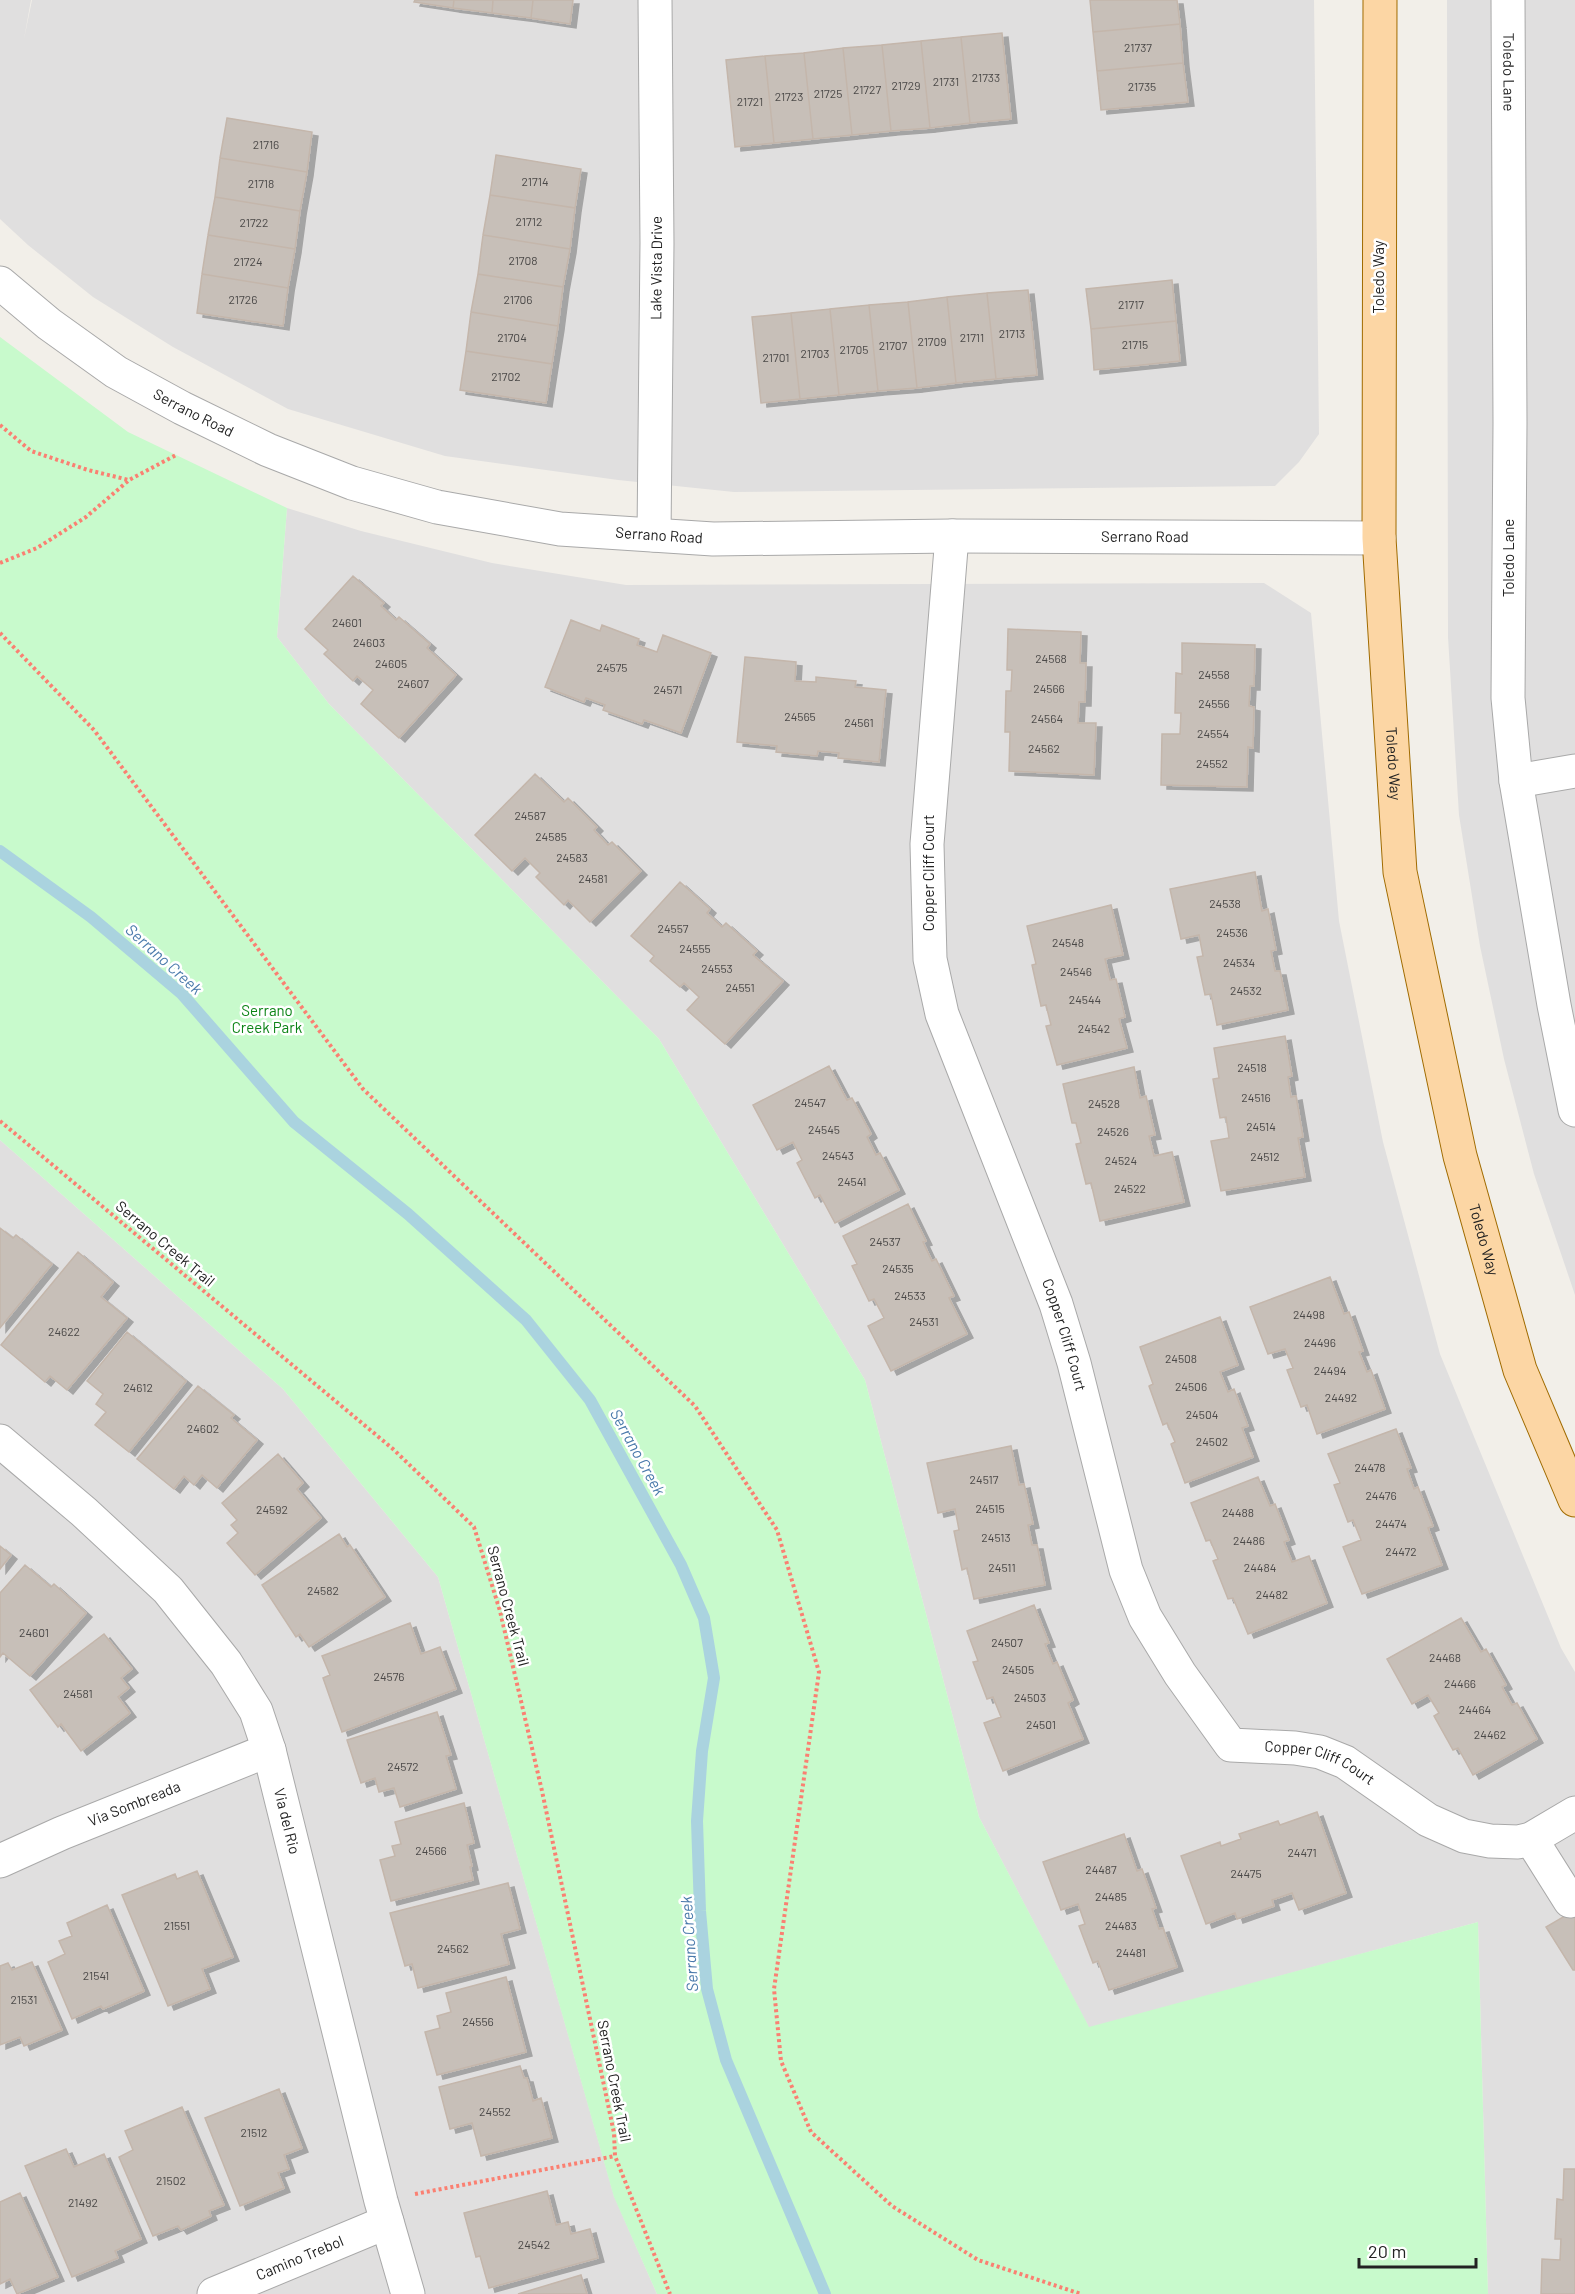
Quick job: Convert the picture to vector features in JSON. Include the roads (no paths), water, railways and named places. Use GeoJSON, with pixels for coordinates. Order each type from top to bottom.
{"type":"FeatureCollection","features":[{"type":"Feature","properties":{"kind":"main road","name":"Toledo Way"},"geometry":{"type":"LineString","coordinates":[[1380,0],[1379,538],[1400,872],[1460,1155],[1520,1370],[1575,1500]]}},
{"type":"Feature","properties":{"kind":"street","name":"Lake Vista Drive"},"geometry":{"type":"LineString","coordinates":[[654,535],[657,243],[655,0]]}},
{"type":"Feature","properties":{"kind":"street","name":"Toledo Lane"},"geometry":{"type":"LineString","coordinates":[[1508,0],[1510,411],[1508,698],[1516,781],[1554,1005],[1575,1110]]}},
{"type":"Feature","properties":{"kind":"street","name":"Serrano Road"},"geometry":{"type":"LineString","coordinates":[[0,283],[49,324],[116,372],[182,408],[268,450],[352,483],[437,507],[560,529],[713,539],[952,536],[1379,538]]}},
{"type":"Feature","properties":{"kind":"street","name":"Copper Cliff Court"},"geometry":{"type":"LineString","coordinates":[[952,536],[927,844],[930,959],[942,1014],[1056,1304],[1074,1363],[1126,1570],[1145,1617],[1180,1674],[1231,1745],[1295,1748],[1320,1752],[1345,1762],[1428,1820],[1464,1836],[1490,1841],[1518,1842],[1531,1839],[1575,1813]]}},
{"type":"Feature","properties":{"kind":"street"},"geometry":{"type":"LineString","coordinates":[[1516,781],[1575,771]]}},
{"type":"Feature","properties":{"kind":"street","name":"Via del Rio"},"geometry":{"type":"LineString","coordinates":[[0,1441],[84,1512],[168,1590],[226,1664],[256,1712],[269,1750],[384,2211],[408,2294]]}},
{"type":"Feature","properties":{"kind":"street","name":"Via Sombreada"},"geometry":{"type":"LineString","coordinates":[[0,1861],[62,1833],[269,1750]]}},
{"type":"Feature","properties":{"kind":"street"},"geometry":{"type":"LineString","coordinates":[[1531,1839],[1570,1902]]}},
{"type":"Feature","properties":{"kind":"street","name":"Camino Trebol"},"geometry":{"type":"LineString","coordinates":[[214,2294],[384,2211]]}},
{"type":"Feature","properties":{"kind":"waterway","name":"Serrano Creek"},"geometry":{"type":"LineString","coordinates":[[0,851],[91,917],[182,994],[294,1122],[408,1214],[526,1320],[590,1400],[681,1565],[704,1618],[714,1678],[702,1751],[697,1821],[700,1911],[707,1989],[726,2060],[825,2294]]}},
{"type":"Feature","properties":{"kind":"park label","name":"Serrano Creek Park"},"geometry":{"type":"Point","coordinates":[267,1020]}}]}
